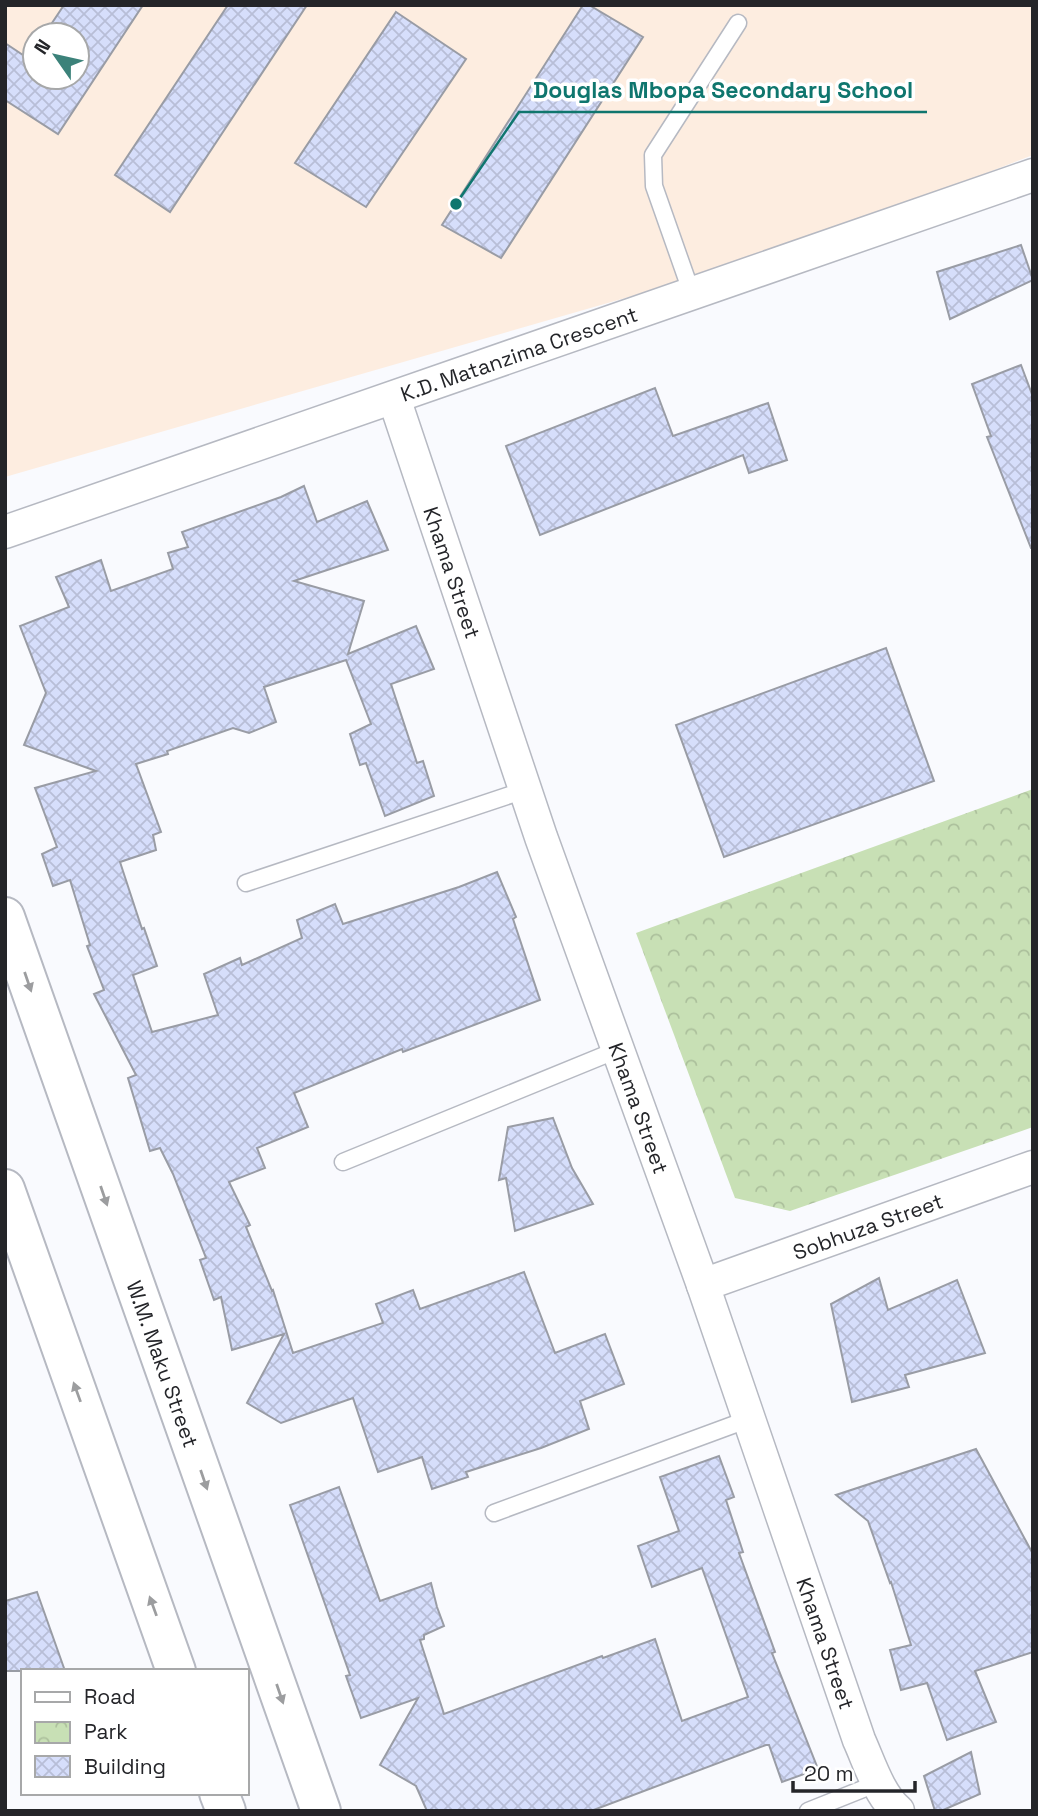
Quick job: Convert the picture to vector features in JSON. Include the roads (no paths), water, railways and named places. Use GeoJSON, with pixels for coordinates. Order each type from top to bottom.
{"type":"FeatureCollection","features":[{"type":"Feature","properties":{"kind":"street","name":"K.D. Matanzima Crescent"},"geometry":{"type":"LineString","coordinates":[[5,532],[1033,175]]}},
{"type":"Feature","properties":{"kind":"street","name":"Khama Street"},"geometry":{"type":"LineString","coordinates":[[394,398],[525,790],[703,1285],[859,1740],[878,1783],[898,1811]]}},
{"type":"Feature","properties":{"kind":"street","name":"W.M. Maku Street"},"geometry":{"type":"LineString","coordinates":[[5,917],[321,1811]]}},
{"type":"Feature","properties":{"kind":"street","name":"Sobhuza Street"},"geometry":{"type":"LineString","coordinates":[[703,1285],[1033,1167]]}},
{"type":"Feature","properties":{"kind":"street"},"geometry":{"type":"LineString","coordinates":[[5,1189],[175,1669]]}},
{"type":"Feature","properties":{"kind":"lane"},"geometry":{"type":"LineString","coordinates":[[692,294],[654,186],[653,155],[738,23]]}},
{"type":"Feature","properties":{"kind":"lane"},"geometry":{"type":"LineString","coordinates":[[246,883],[525,790]]}},
{"type":"Feature","properties":{"kind":"lane"},"geometry":{"type":"LineString","coordinates":[[343,1162],[617,1050]]}},
{"type":"Feature","properties":{"kind":"lane"},"geometry":{"type":"LineString","coordinates":[[494,1513],[749,1419]]}},
{"type":"Feature","properties":{"kind":"lane"},"geometry":{"type":"LineString","coordinates":[[808,1811],[878,1783]]}},
{"type":"Feature","properties":{"kind":"place","name":"Douglas Mbopa Secondary School"},"geometry":{"type":"Point","coordinates":[456,204]}}]}
